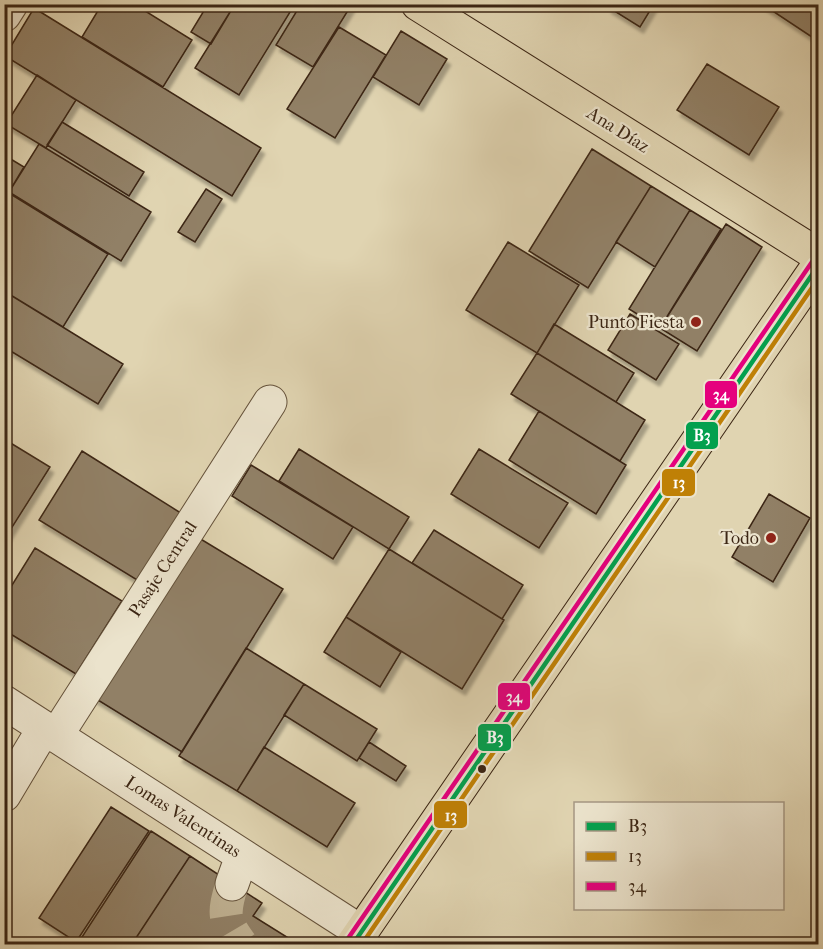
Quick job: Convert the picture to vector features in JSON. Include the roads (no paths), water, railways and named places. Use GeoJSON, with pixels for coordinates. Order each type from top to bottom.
{"type":"FeatureCollection","features":[{"type":"Feature","properties":{"kind":"main road","name":"Ana Díaz"},"geometry":{"type":"LineString","coordinates":[[418,4],[819,255]]}},
{"type":"Feature","properties":{"kind":"main road"},"geometry":{"type":"LineString","coordinates":[[357,938],[819,266]]}},
{"type":"Feature","properties":{"kind":"street"},"geometry":{"type":"LineString","coordinates":[[4,15],[11,4]]}},
{"type":"Feature","properties":{"kind":"street","name":"Pasaje Central"},"geometry":{"type":"LineString","coordinates":[[4,795],[50,732],[270,402]]}},
{"type":"Feature","properties":{"kind":"street","name":"Lomas Valentinas"},"geometry":{"type":"LineString","coordinates":[[4,702],[50,732],[237,870],[357,938]]}},
{"type":"Feature","properties":{"kind":"tunnel"},"geometry":{"type":"LineString","coordinates":[[232,884],[226,916],[241,944]]}},
{"type":"Feature","properties":{"kind":"place","name":"Punto Fiesta"},"geometry":{"type":"Point","coordinates":[696,322]}},
{"type":"Feature","properties":{"kind":"place","name":"Todo"},"geometry":{"type":"Point","coordinates":[771,538]}}]}
